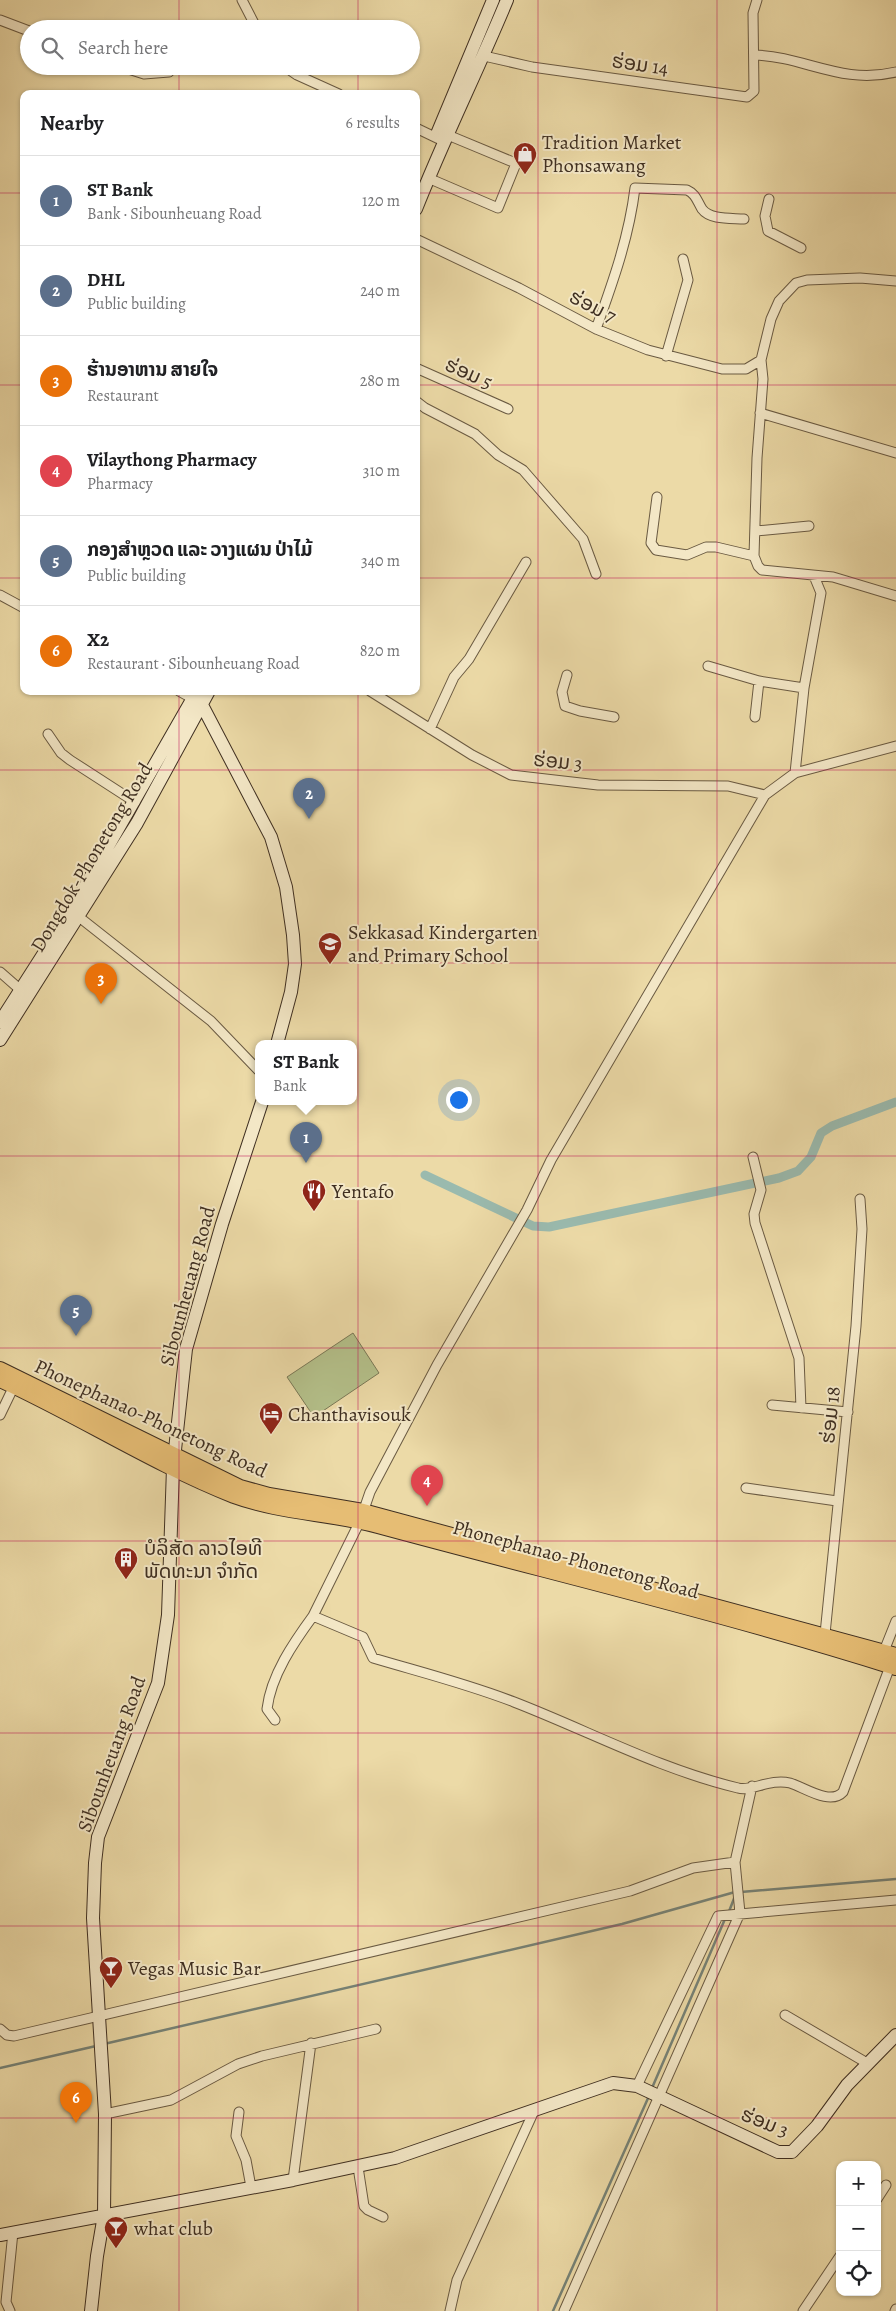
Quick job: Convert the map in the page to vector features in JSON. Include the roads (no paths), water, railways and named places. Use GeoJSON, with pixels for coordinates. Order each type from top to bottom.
{"type":"FeatureCollection","features":[{"type":"Feature","properties":{"kind":"main road","name":"Phonephanao-Phonetong Road"},"geometry":{"type":"LineString","coordinates":[[0,1369],[30,1388],[174,1461],[235,1496],[254,1502],[361,1516],[825,1634],[892,1659]]}},
{"type":"Feature","properties":{"kind":"main road","name":"Phonephanao-Phonetong Road"},"geometry":{"type":"LineString","coordinates":[[0,1380],[14,1386],[30,1388]]}},
{"type":"Feature","properties":{"kind":"main road","name":"Phonephanao-Phonetong Road"},"geometry":{"type":"LineString","coordinates":[[361,1516],[567,1576],[892,1659]]}},
{"type":"Feature","properties":{"kind":"street"},"geometry":{"type":"LineString","coordinates":[[242,0],[253,20]]}},
{"type":"Feature","properties":{"kind":"street"},"geometry":{"type":"LineString","coordinates":[[420,199],[441,135],[493,0]]}},
{"type":"Feature","properties":{"kind":"street"},"geometry":{"type":"LineString","coordinates":[[420,180],[441,135],[484,56],[507,0]]}},
{"type":"Feature","properties":{"kind":"street"},"geometry":{"type":"LineString","coordinates":[[757,0],[753,13],[755,55],[768,56],[844,75],[880,76],[896,72]]}},
{"type":"Feature","properties":{"kind":"street"},"geometry":{"type":"LineString","coordinates":[[0,20],[20,28]]}},
{"type":"Feature","properties":{"kind":"street","name":"ຮ່ອມ 14"},"geometry":{"type":"LineString","coordinates":[[484,56],[494,60],[532,67],[747,97],[754,92],[755,55]]}},
{"type":"Feature","properties":{"kind":"street"},"geometry":{"type":"LineString","coordinates":[[297,75],[330,90]]}},
{"type":"Feature","properties":{"kind":"street"},"geometry":{"type":"LineString","coordinates":[[420,129],[441,135],[514,164],[500,207],[496,208],[428,178]]}},
{"type":"Feature","properties":{"kind":"street"},"geometry":{"type":"LineString","coordinates":[[596,329],[631,223],[635,188],[687,190],[694,193],[703,210],[711,216],[744,219]]}},
{"type":"Feature","properties":{"kind":"street"},"geometry":{"type":"LineString","coordinates":[[769,198],[765,216],[768,231],[801,248]]}},
{"type":"Feature","properties":{"kind":"street","name":"ຮ່ອມ 7"},"geometry":{"type":"LineString","coordinates":[[420,242],[519,288],[596,329],[666,356],[709,367],[733,370],[746,369],[761,360]]}},
{"type":"Feature","properties":{"kind":"street"},"geometry":{"type":"LineString","coordinates":[[666,356],[688,280],[683,259]]}},
{"type":"Feature","properties":{"kind":"street"},"geometry":{"type":"LineString","coordinates":[[896,281],[842,278],[807,280],[796,283],[779,301],[771,319],[761,360],[764,379],[760,413],[754,556],[762,570],[834,577],[896,596]]}},
{"type":"Feature","properties":{"kind":"street","name":"ຮ່ອມ 5"},"geometry":{"type":"LineString","coordinates":[[420,370],[508,409]]}},
{"type":"Feature","properties":{"kind":"street"},"geometry":{"type":"LineString","coordinates":[[420,404],[474,434],[498,455],[523,470],[583,539],[596,574]]}},
{"type":"Feature","properties":{"kind":"street"},"geometry":{"type":"LineString","coordinates":[[760,413],[896,453]]}},
{"type":"Feature","properties":{"kind":"street"},"geometry":{"type":"LineString","coordinates":[[657,497],[651,543],[656,550],[686,554],[706,547],[754,556]]}},
{"type":"Feature","properties":{"kind":"street"},"geometry":{"type":"LineString","coordinates":[[756,531],[809,526]]}},
{"type":"Feature","properties":{"kind":"street"},"geometry":{"type":"LineString","coordinates":[[430,730],[454,677],[469,659],[526,562]]}},
{"type":"Feature","properties":{"kind":"street"},"geometry":{"type":"LineString","coordinates":[[795,773],[804,688],[821,593],[814,576]]}},
{"type":"Feature","properties":{"kind":"street"},"geometry":{"type":"LineString","coordinates":[[0,596],[20,606]]}},
{"type":"Feature","properties":{"kind":"street"},"geometry":{"type":"LineString","coordinates":[[708,666],[759,681],[804,688]]}},
{"type":"Feature","properties":{"kind":"street"},"geometry":{"type":"LineString","coordinates":[[567,675],[562,698],[565,706],[580,712],[614,717]]}},
{"type":"Feature","properties":{"kind":"street"},"geometry":{"type":"LineString","coordinates":[[755,717],[759,681]]}},
{"type":"Feature","properties":{"kind":"street","name":"ຮ່ອມ 3"},"geometry":{"type":"LineString","coordinates":[[376,695],[472,755],[511,774],[598,785],[715,785],[751,790],[765,795]]}},
{"type":"Feature","properties":{"kind":"street"},"geometry":{"type":"LineString","coordinates":[[198,698],[270,837],[286,887],[294,935],[295,964],[291,992],[278,1040]]}},
{"type":"Feature","properties":{"kind":"street","name":"Dongdok-Phonetong Road"},"geometry":{"type":"LineString","coordinates":[[0,1040],[24,993],[71,911],[198,698]]}},
{"type":"Feature","properties":{"kind":"street","name":"Dongdok-Phonetong Road"},"geometry":{"type":"LineString","coordinates":[[0,1022],[24,993],[79,917],[147,807],[198,698]]}},
{"type":"Feature","properties":{"kind":"street"},"geometry":{"type":"LineString","coordinates":[[48,734],[61,753],[135,802]]}},
{"type":"Feature","properties":{"kind":"street"},"geometry":{"type":"LineString","coordinates":[[275,1720],[267,1709],[268,1696],[294,1642],[314,1616],[361,1516],[370,1492],[437,1365],[528,1210],[551,1160],[765,795],[795,773],[896,746]]}},
{"type":"Feature","properties":{"kind":"street"},"geometry":{"type":"LineString","coordinates":[[79,917],[211,1021],[255,1067]]}},
{"type":"Feature","properties":{"kind":"street"},"geometry":{"type":"LineString","coordinates":[[0,972],[24,993]]}},
{"type":"Feature","properties":{"kind":"street","name":"Sibounheuang Road"},"geometry":{"type":"LineString","coordinates":[[91,2311],[104,2215],[105,2114],[94,1918],[95,1863],[98,1837],[158,1683],[168,1615],[174,1461],[186,1350],[222,1224],[261,1105]]}},
{"type":"Feature","properties":{"kind":"street"},"geometry":{"type":"LineString","coordinates":[[753,1157],[762,1190],[754,1214],[755,1223],[799,1358],[801,1408]]}},
{"type":"Feature","properties":{"kind":"street","name":"ຮ່ອມ 18"},"geometry":{"type":"LineString","coordinates":[[825,1634],[837,1501],[848,1412],[862,1229],[860,1199]]}},
{"type":"Feature","properties":{"kind":"street"},"geometry":{"type":"LineString","coordinates":[[0,1415],[14,1386]]}},
{"type":"Feature","properties":{"kind":"street"},"geometry":{"type":"LineString","coordinates":[[772,1405],[848,1412]]}},
{"type":"Feature","properties":{"kind":"street"},"geometry":{"type":"LineString","coordinates":[[746,1488],[837,1501]]}},
{"type":"Feature","properties":{"kind":"street"},"geometry":{"type":"LineString","coordinates":[[314,1616],[366,1638],[373,1658],[515,1702],[653,1763],[739,1789],[772,1781],[789,1783],[827,1797],[840,1794],[892,1659],[896,1621]]}},
{"type":"Feature","properties":{"kind":"street"},"geometry":{"type":"LineString","coordinates":[[564,2311],[738,1911],[736,1865],[752,1786]]}},
{"type":"Feature","properties":{"kind":"street"},"geometry":{"type":"LineString","coordinates":[[0,2029],[7,2035],[14,2036],[99,2019],[630,1891],[694,1868],[736,1865]]}},
{"type":"Feature","properties":{"kind":"street"},"geometry":{"type":"LineString","coordinates":[[638,2086],[714,1919],[721,1914],[738,1911],[896,1900]]}},
{"type":"Feature","properties":{"kind":"street"},"geometry":{"type":"LineString","coordinates":[[785,2015],[867,2063]]}},
{"type":"Feature","properties":{"kind":"street"},"geometry":{"type":"LineString","coordinates":[[105,2114],[171,2100],[238,2064],[312,2043],[376,2029]]}},
{"type":"Feature","properties":{"kind":"street","name":"ຮ່ອມ 3"},"geometry":{"type":"LineString","coordinates":[[0,2235],[358,2168],[395,2158],[613,2082],[638,2086],[778,2152],[792,2152],[817,2126],[847,2085],[896,2035]]}},
{"type":"Feature","properties":{"kind":"street"},"geometry":{"type":"LineString","coordinates":[[293,2180],[312,2043]]}},
{"type":"Feature","properties":{"kind":"street"},"geometry":{"type":"LineString","coordinates":[[450,2311],[457,2280],[534,2111]]}},
{"type":"Feature","properties":{"kind":"street"},"geometry":{"type":"LineString","coordinates":[[239,2112],[236,2136],[246,2160],[251,2187]]}},
{"type":"Feature","properties":{"kind":"street"},"geometry":{"type":"LineString","coordinates":[[358,2168],[364,2206],[383,2217]]}},
{"type":"Feature","properties":{"kind":"street"},"geometry":{"type":"LineString","coordinates":[[881,2193],[886,2185]]}},
{"type":"Feature","properties":{"kind":"street"},"geometry":{"type":"LineString","coordinates":[[10,2311],[6,2302],[13,2232]]}},
{"type":"Feature","properties":{"kind":"street"},"geometry":{"type":"LineString","coordinates":[[804,2311],[836,2262]]}},
{"type":"Feature","properties":{"kind":"waterway"},"geometry":{"type":"LineString","coordinates":[[425,1175],[533,1226],[549,1227],[779,1178],[798,1171],[811,1157],[821,1133],[832,1126],[896,1102]]}},
{"type":"Feature","properties":{"kind":"waterway"},"geometry":{"type":"LineString","coordinates":[[741,1892],[896,1879]]}},
{"type":"Feature","properties":{"kind":"waterway"},"geometry":{"type":"LineString","coordinates":[[104,2044],[622,1924],[735,1892]]}},
{"type":"Feature","properties":{"kind":"waterway"},"geometry":{"type":"LineString","coordinates":[[728,1914],[735,1896]]}},
{"type":"Feature","properties":{"kind":"waterway"},"geometry":{"type":"LineString","coordinates":[[652,2088],[725,1919]]}},
{"type":"Feature","properties":{"kind":"waterway"},"geometry":{"type":"LineString","coordinates":[[0,2068],[96,2046]]}},
{"type":"Feature","properties":{"kind":"waterway"},"geometry":{"type":"LineString","coordinates":[[553,2311],[649,2096]]}},
{"type":"Feature","properties":{"kind":"place","name":"Tradition Market Phonsawang"},"geometry":{"type":"Point","coordinates":[525,175]}},
{"type":"Feature","properties":{"kind":"place","name":"DHL"},"geometry":{"type":"Point","coordinates":[309,819]}},
{"type":"Feature","properties":{"kind":"place","name":"Sekkasad Kindergarten and Primary School"},"geometry":{"type":"Point","coordinates":[330,965]}},
{"type":"Feature","properties":{"kind":"place","name":"ຮ້ານອາຫານ ສາຍໃຈ"},"geometry":{"type":"Point","coordinates":[101,1004]}},
{"type":"Feature","properties":{"kind":"place","name":"ST Bank"},"geometry":{"type":"Point","coordinates":[306,1163]}},
{"type":"Feature","properties":{"kind":"place","name":"Yentafo"},"geometry":{"type":"Point","coordinates":[314,1212]}},
{"type":"Feature","properties":{"kind":"place","name":"ກອງສໍາຫຼວດ ແລະ ວາງແຜນ ປ່າໄມ້"},"geometry":{"type":"Point","coordinates":[76,1336]}},
{"type":"Feature","properties":{"kind":"place","name":"Chanthavisouk"},"geometry":{"type":"Point","coordinates":[271,1435]}},
{"type":"Feature","properties":{"kind":"place","name":"Vilaythong Pharmacy"},"geometry":{"type":"Point","coordinates":[427,1506]}},
{"type":"Feature","properties":{"kind":"place","name":"ບໍລິສັດ ລາວໄອທີ ພັດທະນາ ຈຳກັດ"},"geometry":{"type":"Point","coordinates":[126,1580]}},
{"type":"Feature","properties":{"kind":"place","name":"Vegas Music Bar"},"geometry":{"type":"Point","coordinates":[111,1989]}},
{"type":"Feature","properties":{"kind":"place","name":"X2"},"geometry":{"type":"Point","coordinates":[76,2123]}},
{"type":"Feature","properties":{"kind":"place","name":"what club"},"geometry":{"type":"Point","coordinates":[116,2249]}}]}
